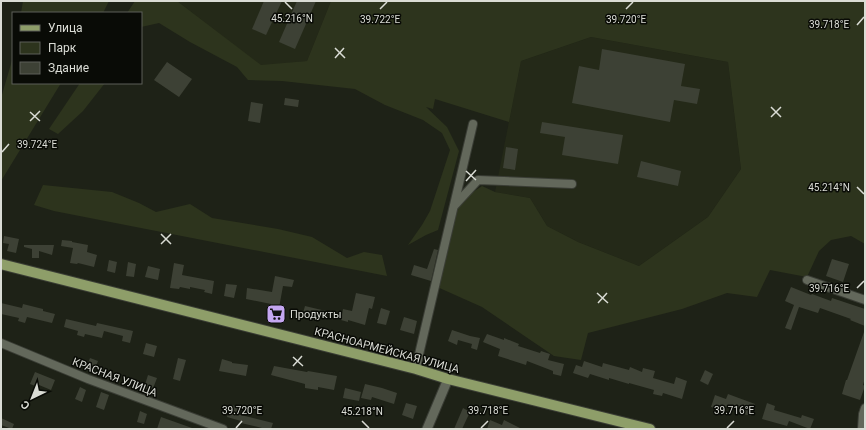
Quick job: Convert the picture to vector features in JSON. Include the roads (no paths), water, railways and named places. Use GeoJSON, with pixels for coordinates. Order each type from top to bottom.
{"type":"FeatureCollection","features":[{"type":"Feature","properties":{"kind":"main road","name":"КРАСНОАРМЕЙСКАЯ УЛИЦА"},"geometry":{"type":"LineString","coordinates":[[1,264],[416,369],[448,379],[650,429]]}},
{"type":"Feature","properties":{"kind":"street"},"geometry":{"type":"LineString","coordinates":[[416,369],[473,124]]}},
{"type":"Feature","properties":{"kind":"street"},"geometry":{"type":"LineString","coordinates":[[454,206],[478,180],[572,184]]}},
{"type":"Feature","properties":{"kind":"street"},"geometry":{"type":"LineString","coordinates":[[807,280],[865,300]]}},
{"type":"Feature","properties":{"kind":"street","name":"КРАСНАЯ УЛИЦА"},"geometry":{"type":"LineString","coordinates":[[1,343],[88,379],[222,429]]}},
{"type":"Feature","properties":{"kind":"street"},"geometry":{"type":"LineString","coordinates":[[427,429],[448,379]]}},
{"type":"Feature","properties":{"kind":"street"},"geometry":{"type":"LineString","coordinates":[[862,429],[865,408]]}},
{"type":"Feature","properties":{"kind":"place","name":"Продукты"},"geometry":{"type":"Point","coordinates":[276,314]}}]}
